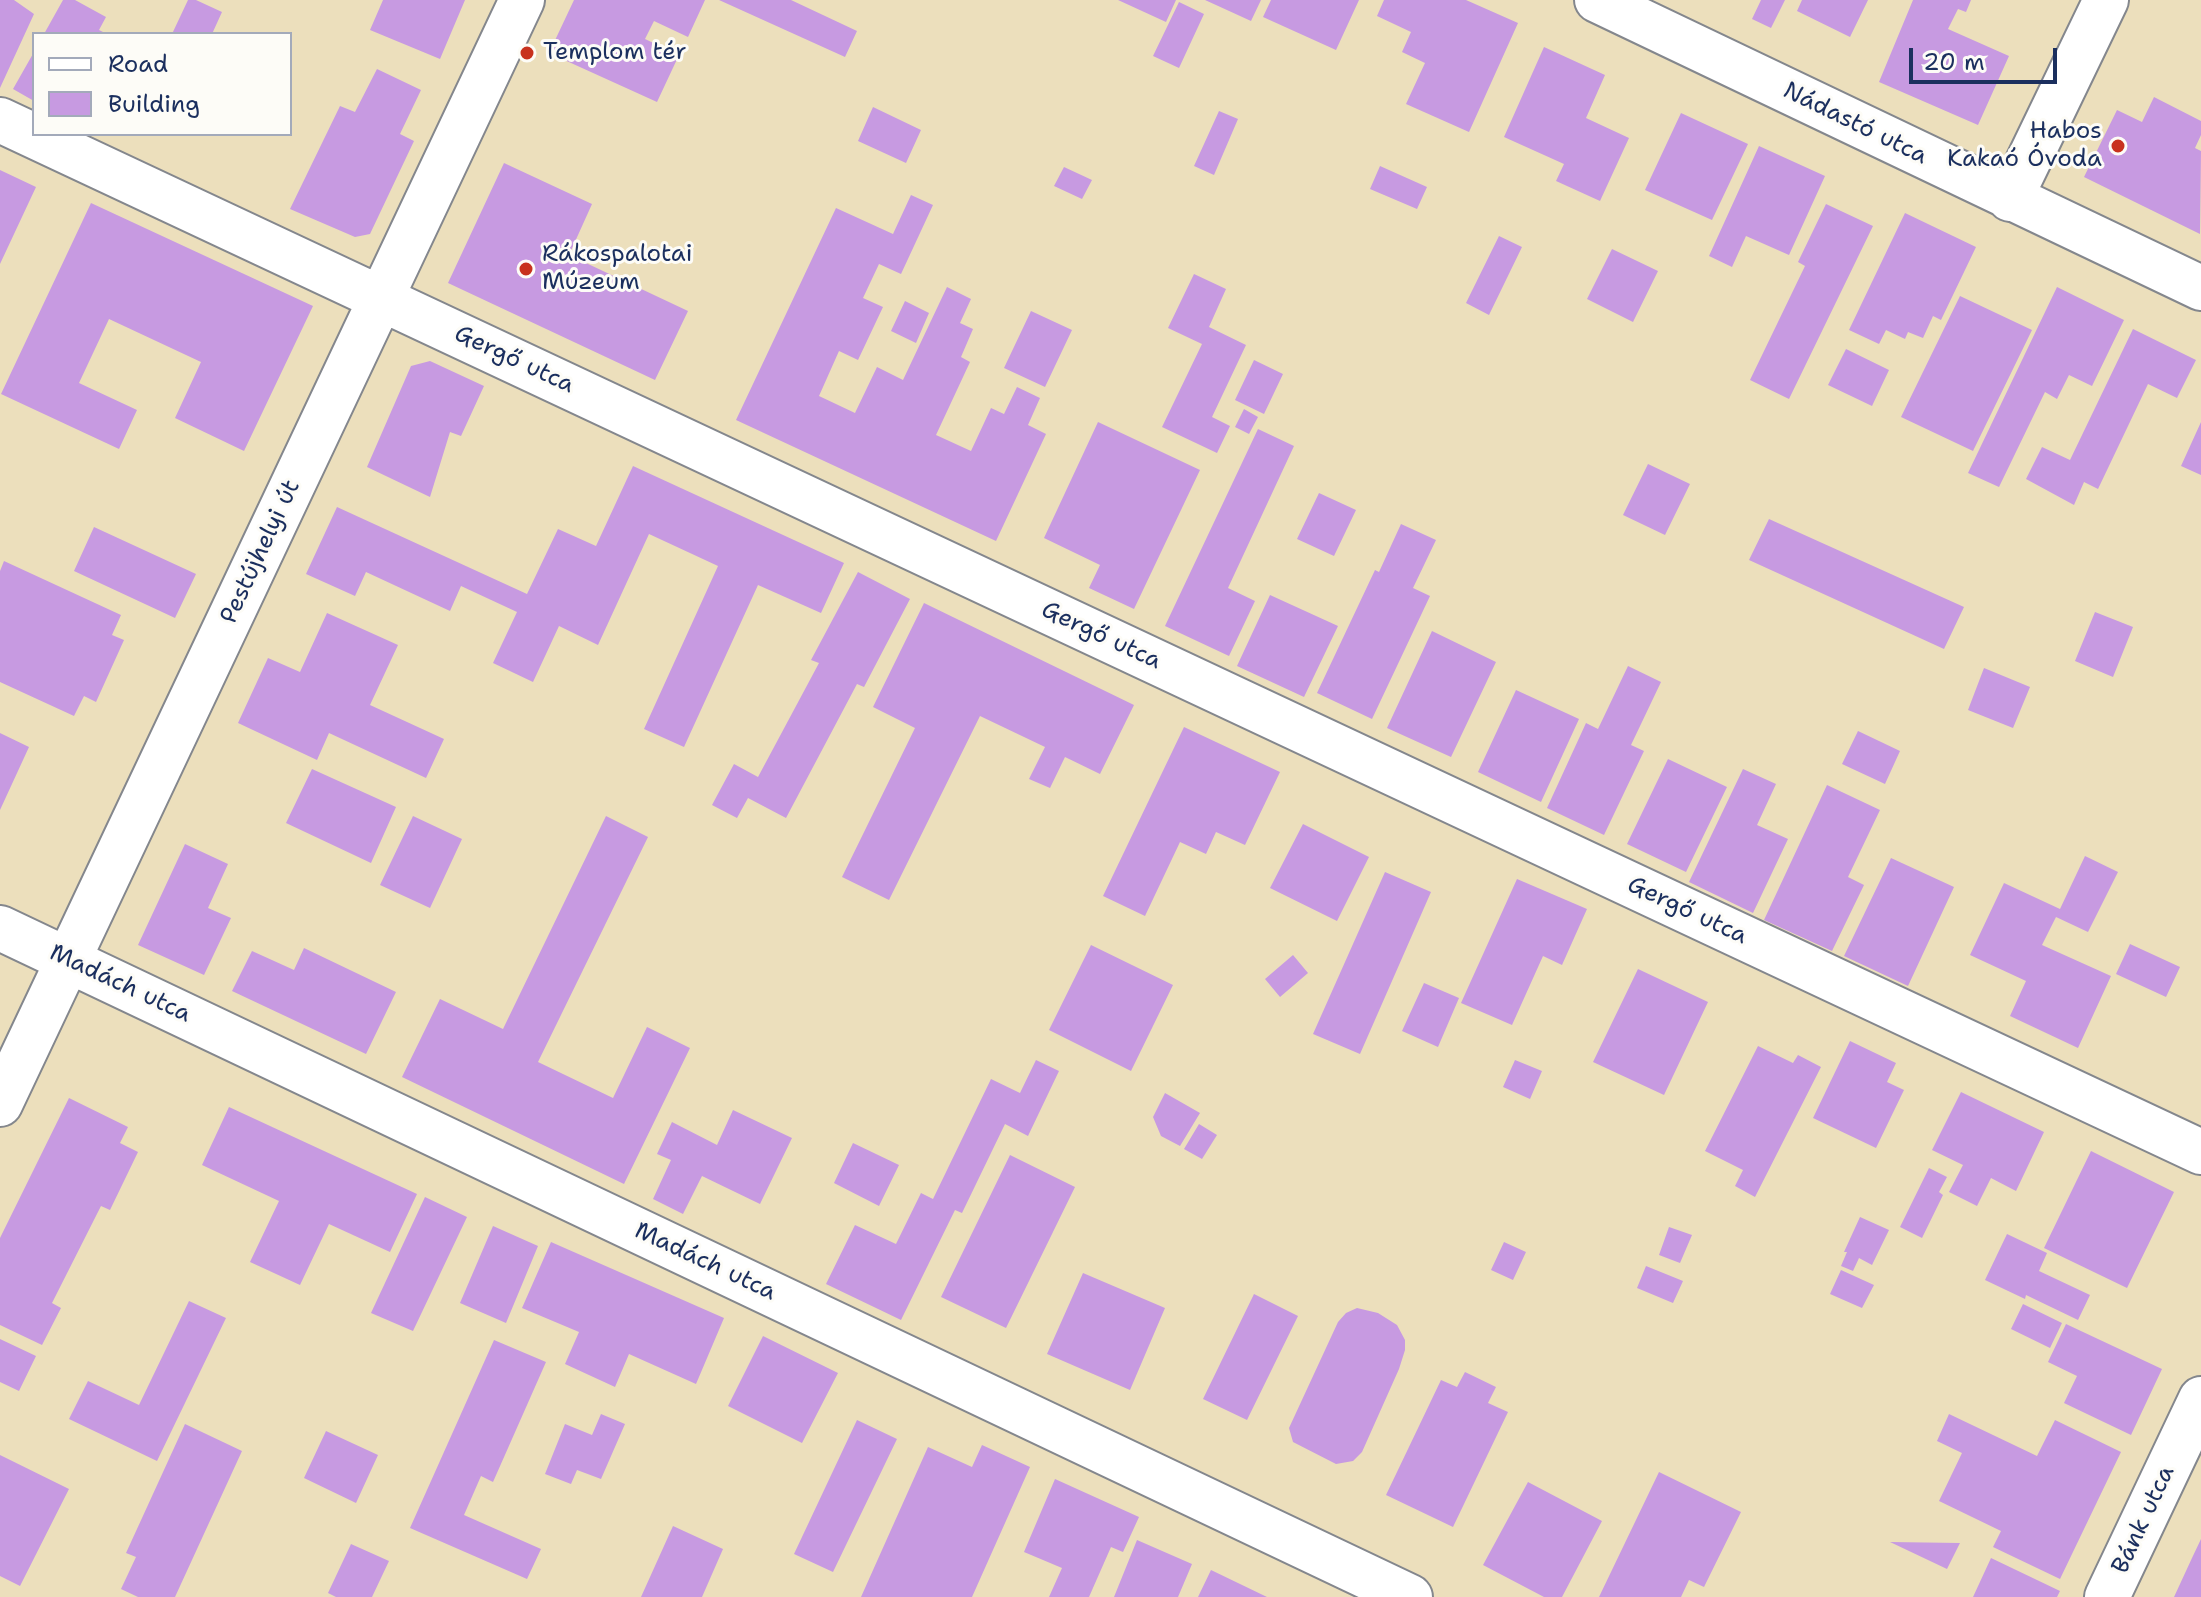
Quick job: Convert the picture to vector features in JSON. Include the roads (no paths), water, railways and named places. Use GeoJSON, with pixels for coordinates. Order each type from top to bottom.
{"type":"FeatureCollection","features":[{"type":"Feature","properties":{"kind":"street","name":"Pestújhelyi út"},"geometry":{"type":"LineString","coordinates":[[0,1104],[522,0]]}},
{"type":"Feature","properties":{"kind":"street","name":"Nádastó utca"},"geometry":{"type":"LineString","coordinates":[[1597,0],[2201,288]]}},
{"type":"Feature","properties":{"kind":"street"},"geometry":{"type":"LineString","coordinates":[[2010,199],[2106,0]]}},
{"type":"Feature","properties":{"kind":"street","name":"Gergő utca"},"geometry":{"type":"LineString","coordinates":[[0,120],[32,135]]}},
{"type":"Feature","properties":{"kind":"street","name":"Gergő utca"},"geometry":{"type":"LineString","coordinates":[[34,136],[2201,1152]]}},
{"type":"Feature","properties":{"kind":"street","name":"Madách utca"},"geometry":{"type":"LineString","coordinates":[[0,928],[1410,1597]]}},
{"type":"Feature","properties":{"kind":"street","name":"Bánk utca"},"geometry":{"type":"LineString","coordinates":[[2107,1597],[2201,1399]]}},
{"type":"Feature","properties":{"kind":"place","name":"Templom tér"},"geometry":{"type":"Point","coordinates":[527,53]}},
{"type":"Feature","properties":{"kind":"place","name":"Habos Kakaó Óvoda"},"geometry":{"type":"Point","coordinates":[2118,146]}},
{"type":"Feature","properties":{"kind":"place","name":"Rákospalotai Múzeum"},"geometry":{"type":"Point","coordinates":[526,269]}}]}
